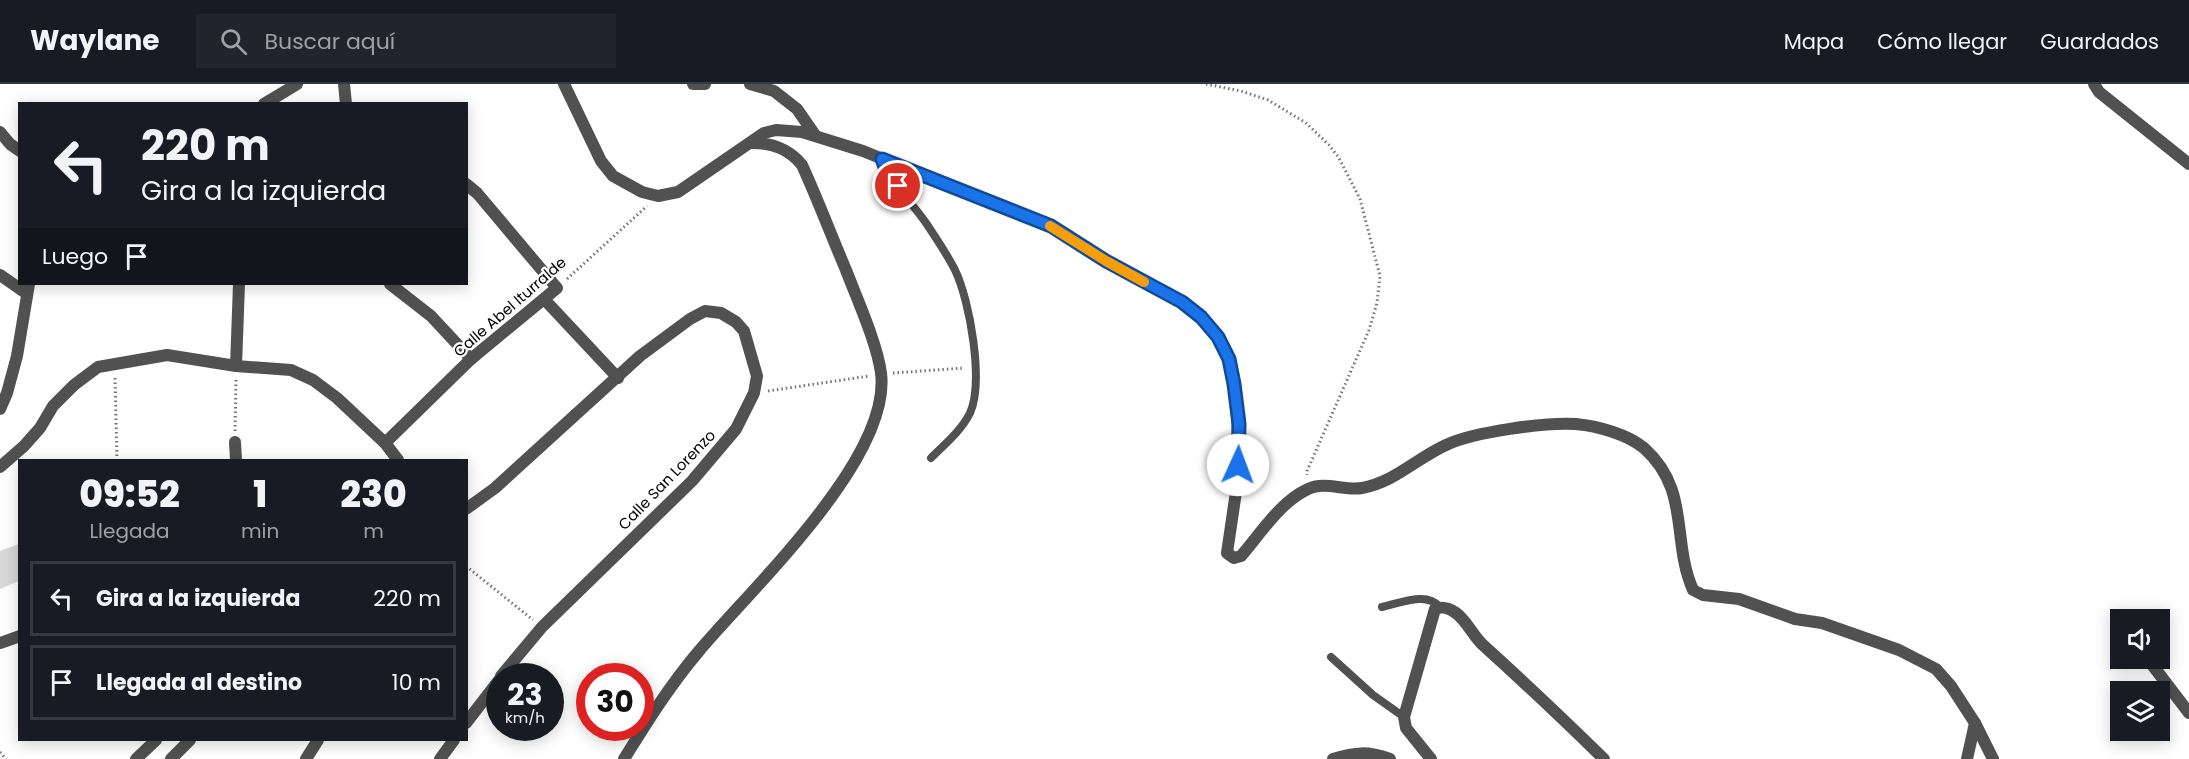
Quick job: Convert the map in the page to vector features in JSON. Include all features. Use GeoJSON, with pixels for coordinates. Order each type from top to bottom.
{"type":"FeatureCollection","features":[{"type":"Feature","properties":{"kind":"street"},"geometry":{"type":"LineString","coordinates":[[267,102],[297,84]]}},
{"type":"Feature","properties":{"kind":"street"},"geometry":{"type":"LineString","coordinates":[[344,84],[346,102]]}},
{"type":"Feature","properties":{"kind":"street"},"geometry":{"type":"LineString","coordinates":[[564,84],[597,153],[613,176],[642,192],[658,196],[678,192],[764,133],[776,130],[814,135],[882,159],[1051,226],[1106,261],[1182,302],[1201,317],[1218,337],[1229,359],[1239,424],[1237,485],[1227,553],[1234,558],[1241,556],[1278,512],[1310,488],[1361,488],[1397,476],[1446,444],[1472,435],[1554,424],[1576,424],[1621,436],[1642,447],[1663,470],[1673,490],[1685,571],[1693,590],[1703,595],[1739,599],[1795,619],[1822,623],[1899,650],[1936,669],[1951,686],[1975,723],[1993,759]]}},
{"type":"Feature","properties":{"kind":"street"},"geometry":{"type":"LineString","coordinates":[[693,84],[705,84]]}},
{"type":"Feature","properties":{"kind":"street"},"geometry":{"type":"LineString","coordinates":[[750,84],[774,91],[797,109],[814,135]]}},
{"type":"Feature","properties":{"kind":"street"},"geometry":{"type":"LineString","coordinates":[[2094,84],[2099,92],[2189,164]]}},
{"type":"Feature","properties":{"kind":"street"},"geometry":{"type":"LineString","coordinates":[[0,132],[18,150]]}},
{"type":"Feature","properties":{"kind":"street"},"geometry":{"type":"LineString","coordinates":[[624,759],[664,696],[697,653],[828,505],[869,436],[880,398],[881,374],[860,306],[802,165],[794,155],[782,148],[766,143],[752,143]]}},
{"type":"Feature","properties":{"kind":"street"},"geometry":{"type":"LineString","coordinates":[[468,186],[477,193],[557,288]]}},
{"type":"Feature","properties":{"kind":"street"},"geometry":{"type":"LineString","coordinates":[[0,275],[18,284]]}},
{"type":"Feature","properties":{"kind":"street"},"geometry":{"type":"LineString","coordinates":[[236,366],[239,285]]}},
{"type":"Feature","properties":{"kind":"street"},"geometry":{"type":"LineString","coordinates":[[391,285],[431,316],[471,359]]}},
{"type":"Feature","properties":{"kind":"street"},"geometry":{"type":"LineString","coordinates":[[0,409],[17,356],[27,288]]}},
{"type":"Feature","properties":{"kind":"street","name":"Calle Abel Iturralde"},"geometry":{"type":"LineString","coordinates":[[385,443],[471,359],[557,288]]}},
{"type":"Feature","properties":{"kind":"street"},"geometry":{"type":"LineString","coordinates":[[544,299],[618,378]]}},
{"type":"Feature","properties":{"kind":"street","name":"Calle San Lorenzo"},"geometry":{"type":"LineString","coordinates":[[468,508],[495,488],[640,356],[690,319],[705,311],[721,313],[736,322],[744,331],[757,376],[754,393],[736,429],[692,481],[542,627],[512,663]]}},
{"type":"Feature","properties":{"kind":"street"},"geometry":{"type":"LineString","coordinates":[[0,467],[40,428],[52,406],[98,367],[167,355],[236,366],[291,370],[313,380],[337,398],[385,443],[397,459]]}},
{"type":"Feature","properties":{"kind":"street"},"geometry":{"type":"LineString","coordinates":[[235,442],[236,459]]}},
{"type":"Feature","properties":{"kind":"street"},"geometry":{"type":"LineString","coordinates":[[1431,759],[1409,733],[1404,717],[1435,609],[1440,607],[1449,609],[1460,616],[1480,642],[1575,729],[1604,759]]}},
{"type":"Feature","properties":{"kind":"street"},"geometry":{"type":"LineString","coordinates":[[0,643],[18,637]]}},
{"type":"Feature","properties":{"kind":"street"},"geometry":{"type":"LineString","coordinates":[[2155,669],[2189,713]]}},
{"type":"Feature","properties":{"kind":"street","name":"Calle San Lorenzo"},"geometry":{"type":"LineString","coordinates":[[468,720],[486,697]]}},
{"type":"Feature","properties":{"kind":"street"},"geometry":{"type":"LineString","coordinates":[[1967,759],[1975,723]]}},
{"type":"Feature","properties":{"kind":"street"},"geometry":{"type":"LineString","coordinates":[[136,759],[155,741]]}},
{"type":"Feature","properties":{"kind":"street"},"geometry":{"type":"LineString","coordinates":[[171,759],[189,741]]}},
{"type":"Feature","properties":{"kind":"street"},"geometry":{"type":"LineString","coordinates":[[306,759],[317,741]]}},
{"type":"Feature","properties":{"kind":"street"},"geometry":{"type":"LineString","coordinates":[[440,759],[453,741]]}},
{"type":"Feature","properties":{"kind":"street"},"geometry":{"type":"LineString","coordinates":[[1333,759],[1353,753],[1373,753],[1390,759]]}},
{"type":"Feature","properties":{"kind":"lane"},"geometry":{"type":"LineString","coordinates":[[882,159],[886,170],[925,222],[955,271],[970,321],[976,394],[969,414],[958,431],[931,458]]}},
{"type":"Feature","properties":{"kind":"lane"},"geometry":{"type":"LineString","coordinates":[[1382,607],[1426,598],[1434,601],[1440,607]]}},
{"type":"Feature","properties":{"kind":"lane"},"geometry":{"type":"LineString","coordinates":[[1331,657],[1373,695],[1404,717]]}},
{"type":"Feature","properties":{"kind":"path"},"geometry":{"type":"LineString","coordinates":[[1206,84],[1241,91],[1268,100],[1306,123],[1329,145],[1347,171],[1360,199],[1380,276],[1377,303],[1369,330],[1307,471],[1310,488]]}},
{"type":"Feature","properties":{"kind":"path","name":"Calle Abel Iturralde"},"geometry":{"type":"LineString","coordinates":[[557,288],[658,196]]}},
{"type":"Feature","properties":{"kind":"path"},"geometry":{"type":"LineString","coordinates":[[114,363],[117,459]]}},
{"type":"Feature","properties":{"kind":"path"},"geometry":{"type":"LineString","coordinates":[[235,442],[236,366]]}},
{"type":"Feature","properties":{"kind":"path"},"geometry":{"type":"LineString","coordinates":[[754,393],[881,374],[975,367]]}},
{"type":"Feature","properties":{"kind":"path"},"geometry":{"type":"LineString","coordinates":[[468,568],[542,627]]}},
{"type":"Feature","properties":{"kind":"path"},"geometry":{"type":"LineString","coordinates":[[0,752],[6,759]]}},
{"type":"Feature","properties":{"kind":"shaded area"},"geometry":{"type":"Polygon","coordinates":[[[18,544],[18,581],[0,589],[0,551],[18,544]]]}},
{"type":"Feature","properties":{"kind":"slow traffic"},"geometry":{"type":"LineString","coordinates":[[1050,226],[1144,282]]}},
{"type":"Feature","properties":{"kind":"route"},"geometry":{"type":"LineString","coordinates":[[898,186],[886,170],[882,159],[1051,226],[1106,261],[1182,302],[1201,317],[1218,337],[1229,359],[1239,424],[1238,465]]}}]}
